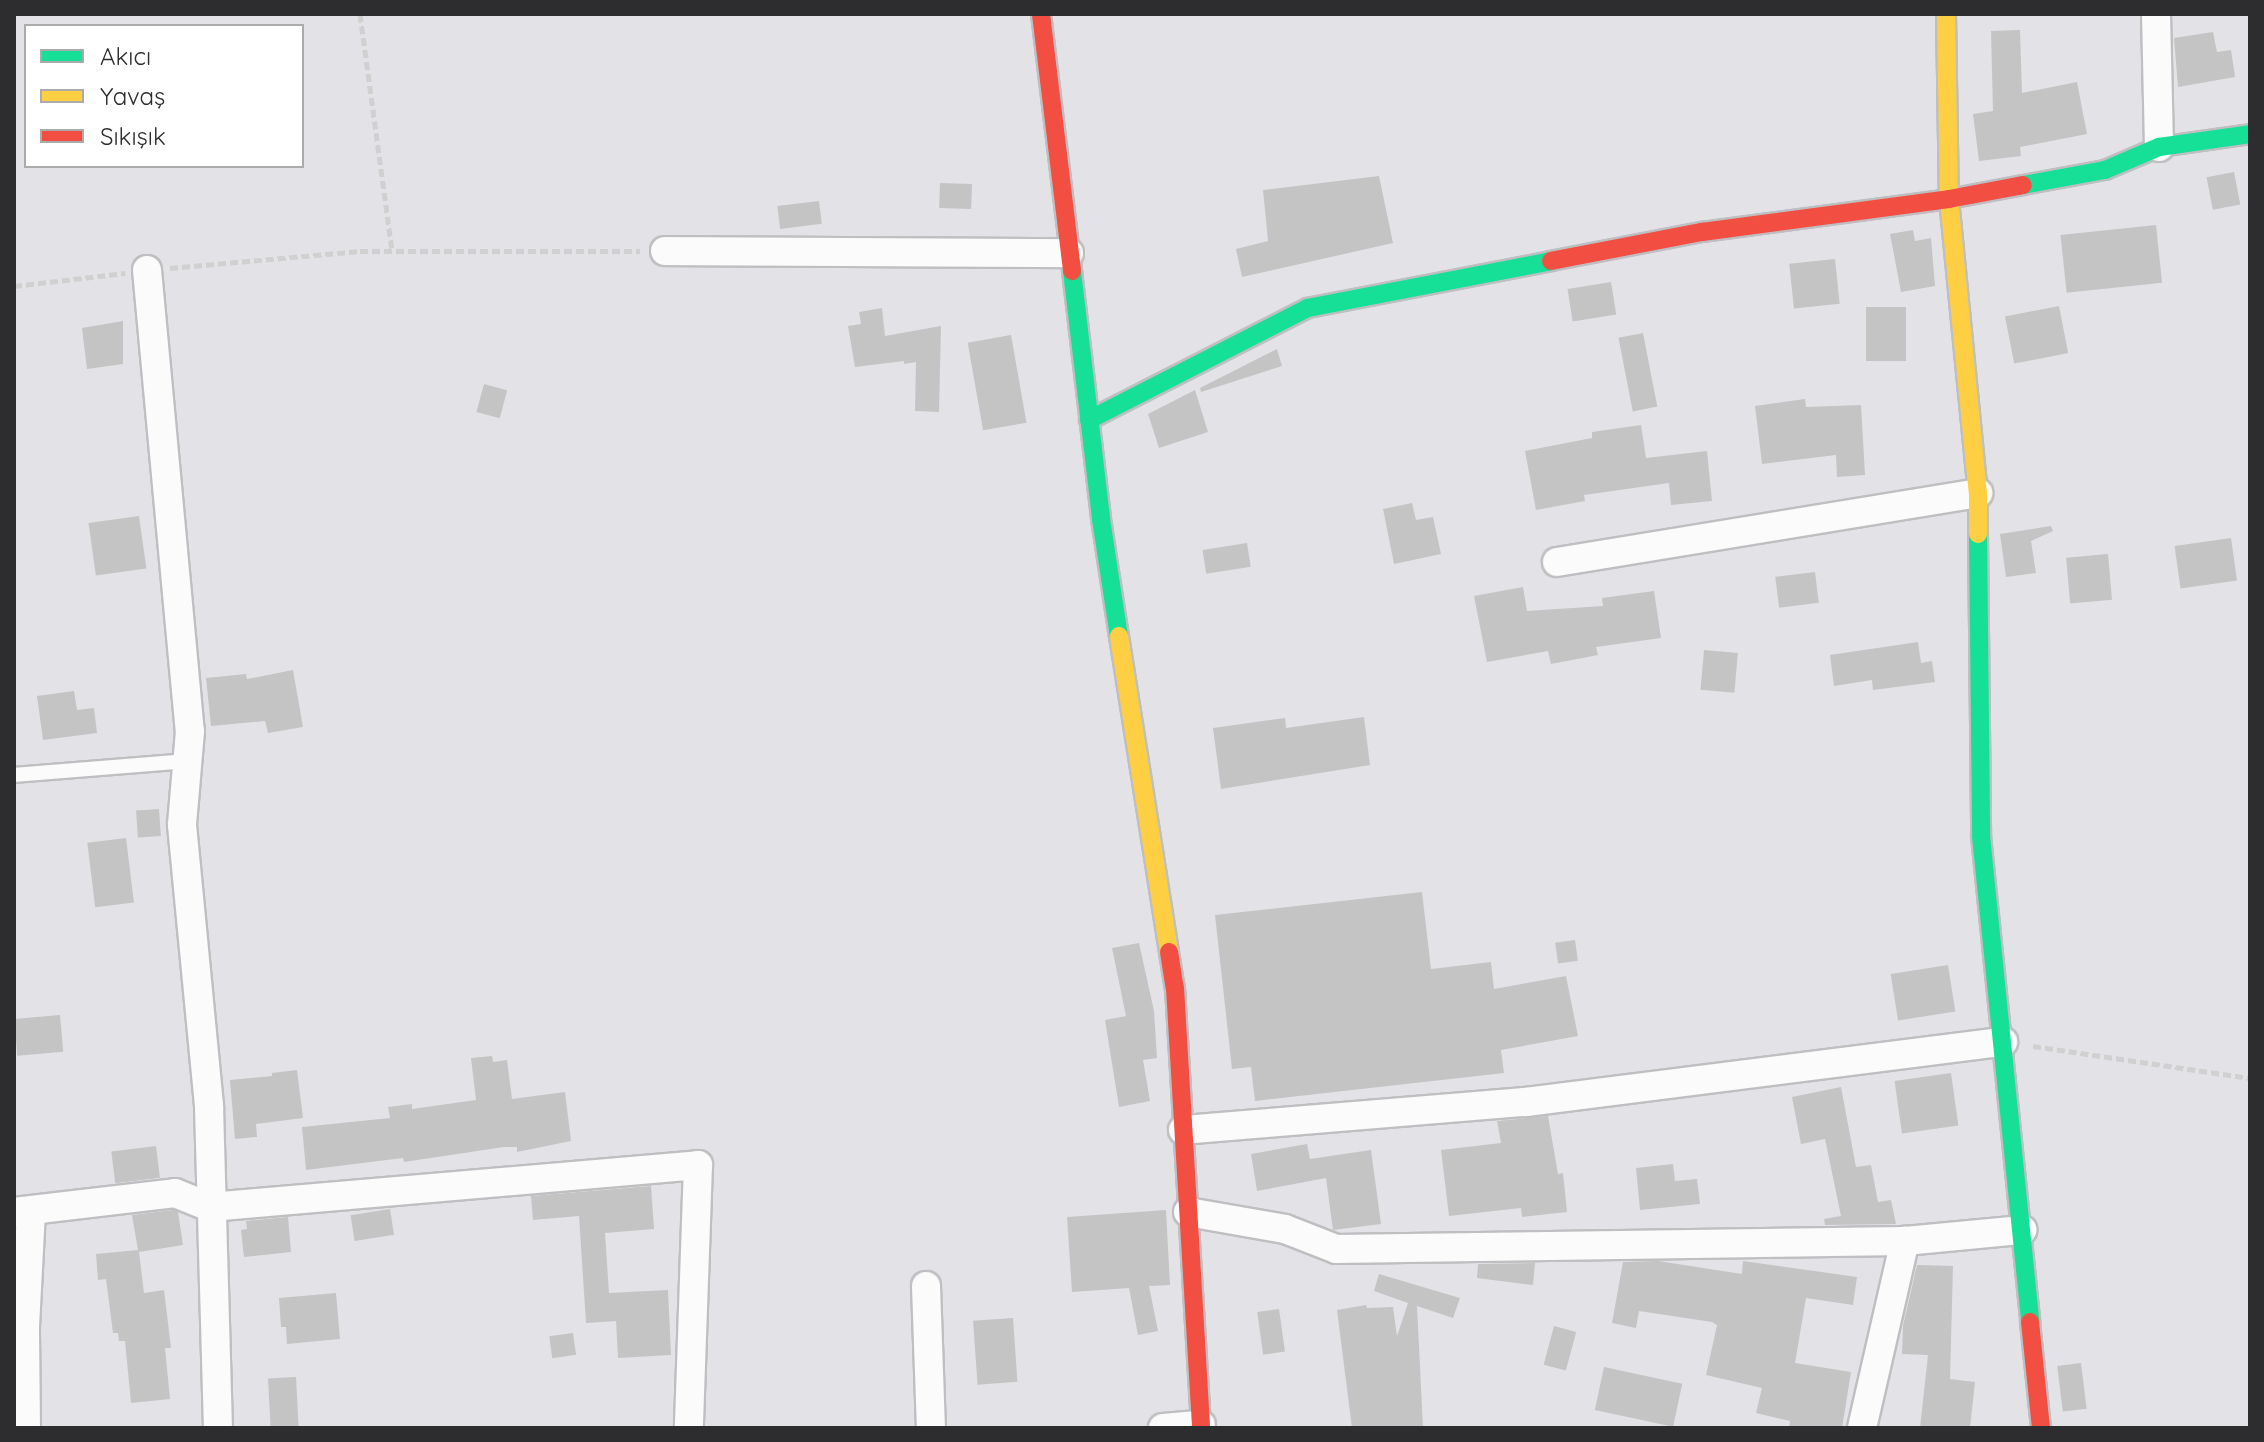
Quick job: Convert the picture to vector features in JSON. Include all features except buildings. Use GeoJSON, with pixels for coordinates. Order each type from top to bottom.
{"type":"FeatureCollection","features":[{"type":"Feature","properties":{"kind":"street"},"geometry":{"type":"LineString","coordinates":[[1041,14],[1101,519],[1175,988],[1201,1427],[1163,1428]]}},
{"type":"Feature","properties":{"kind":"street"},"geometry":{"type":"LineString","coordinates":[[1946,14],[1949,199],[1978,493],[1981,836],[2041,1428]]}},
{"type":"Feature","properties":{"kind":"street"},"geometry":{"type":"LineString","coordinates":[[2156,14],[2159,147]]}},
{"type":"Feature","properties":{"kind":"street"},"geometry":{"type":"LineString","coordinates":[[1089,420],[1308,308],[1702,232],[1949,199],[2105,170],[2159,147],[2250,134]]}},
{"type":"Feature","properties":{"kind":"street"},"geometry":{"type":"LineString","coordinates":[[665,251],[1069,253]]}},
{"type":"Feature","properties":{"kind":"street"},"geometry":{"type":"LineString","coordinates":[[147,270],[189,715],[182,825],[209,1107],[218,1428]]}},
{"type":"Feature","properties":{"kind":"street"},"geometry":{"type":"LineString","coordinates":[[1557,562],[1978,493]]}},
{"type":"Feature","properties":{"kind":"street"},"geometry":{"type":"LineString","coordinates":[[1183,1130],[1526,1102],[2003,1042]]}},
{"type":"Feature","properties":{"kind":"street"},"geometry":{"type":"LineString","coordinates":[[26,1428],[23,1212],[175,1193],[210,1207],[698,1165],[689,1428]]}},
{"type":"Feature","properties":{"kind":"street"},"geometry":{"type":"LineString","coordinates":[[1188,1212],[1285,1229],[1336,1249],[1905,1241],[2022,1230]]}},
{"type":"Feature","properties":{"kind":"street"},"geometry":{"type":"LineString","coordinates":[[1862,1428],[1905,1241]]}},
{"type":"Feature","properties":{"kind":"street"},"geometry":{"type":"LineString","coordinates":[[926,1286],[931,1428]]}},
{"type":"Feature","properties":{"kind":"lane"},"geometry":{"type":"LineString","coordinates":[[14,775],[187,761]]}},
{"type":"Feature","properties":{"kind":"path"},"geometry":{"type":"LineString","coordinates":[[360,14],[392,251]]}},
{"type":"Feature","properties":{"kind":"path"},"geometry":{"type":"LineString","coordinates":[[14,286],[147,270],[392,251],[665,251]]}},
{"type":"Feature","properties":{"kind":"path"},"geometry":{"type":"LineString","coordinates":[[2003,1042],[2250,1078]]}},
{"type":"Feature","properties":{"kind":"traffic: fast"},"geometry":{"type":"LineString","coordinates":[[2023,185],[2105,170],[2159,147],[2250,134]]}},
{"type":"Feature","properties":{"kind":"traffic: fast"},"geometry":{"type":"LineString","coordinates":[[1089,420],[1308,308],[1551,261]]}},
{"type":"Feature","properties":{"kind":"traffic: fast"},"geometry":{"type":"LineString","coordinates":[[1072,271],[1101,519],[1119,636]]}},
{"type":"Feature","properties":{"kind":"traffic: fast"},"geometry":{"type":"LineString","coordinates":[[1978,534],[1981,836],[2030,1322]]}},
{"type":"Feature","properties":{"kind":"traffic: slow"},"geometry":{"type":"LineString","coordinates":[[1946,14],[1949,199],[1978,493],[1978,534]]}},
{"type":"Feature","properties":{"kind":"traffic: slow"},"geometry":{"type":"LineString","coordinates":[[1119,636],[1169,952]]}},
{"type":"Feature","properties":{"kind":"traffic: jam"},"geometry":{"type":"LineString","coordinates":[[1041,14],[1072,271]]}},
{"type":"Feature","properties":{"kind":"traffic: jam"},"geometry":{"type":"LineString","coordinates":[[1551,261],[1702,232],[1949,199],[2023,185]]}},
{"type":"Feature","properties":{"kind":"traffic: jam"},"geometry":{"type":"LineString","coordinates":[[1169,952],[1175,988],[1201,1428]]}},
{"type":"Feature","properties":{"kind":"traffic: jam"},"geometry":{"type":"LineString","coordinates":[[2030,1322],[2041,1428]]}}]}
